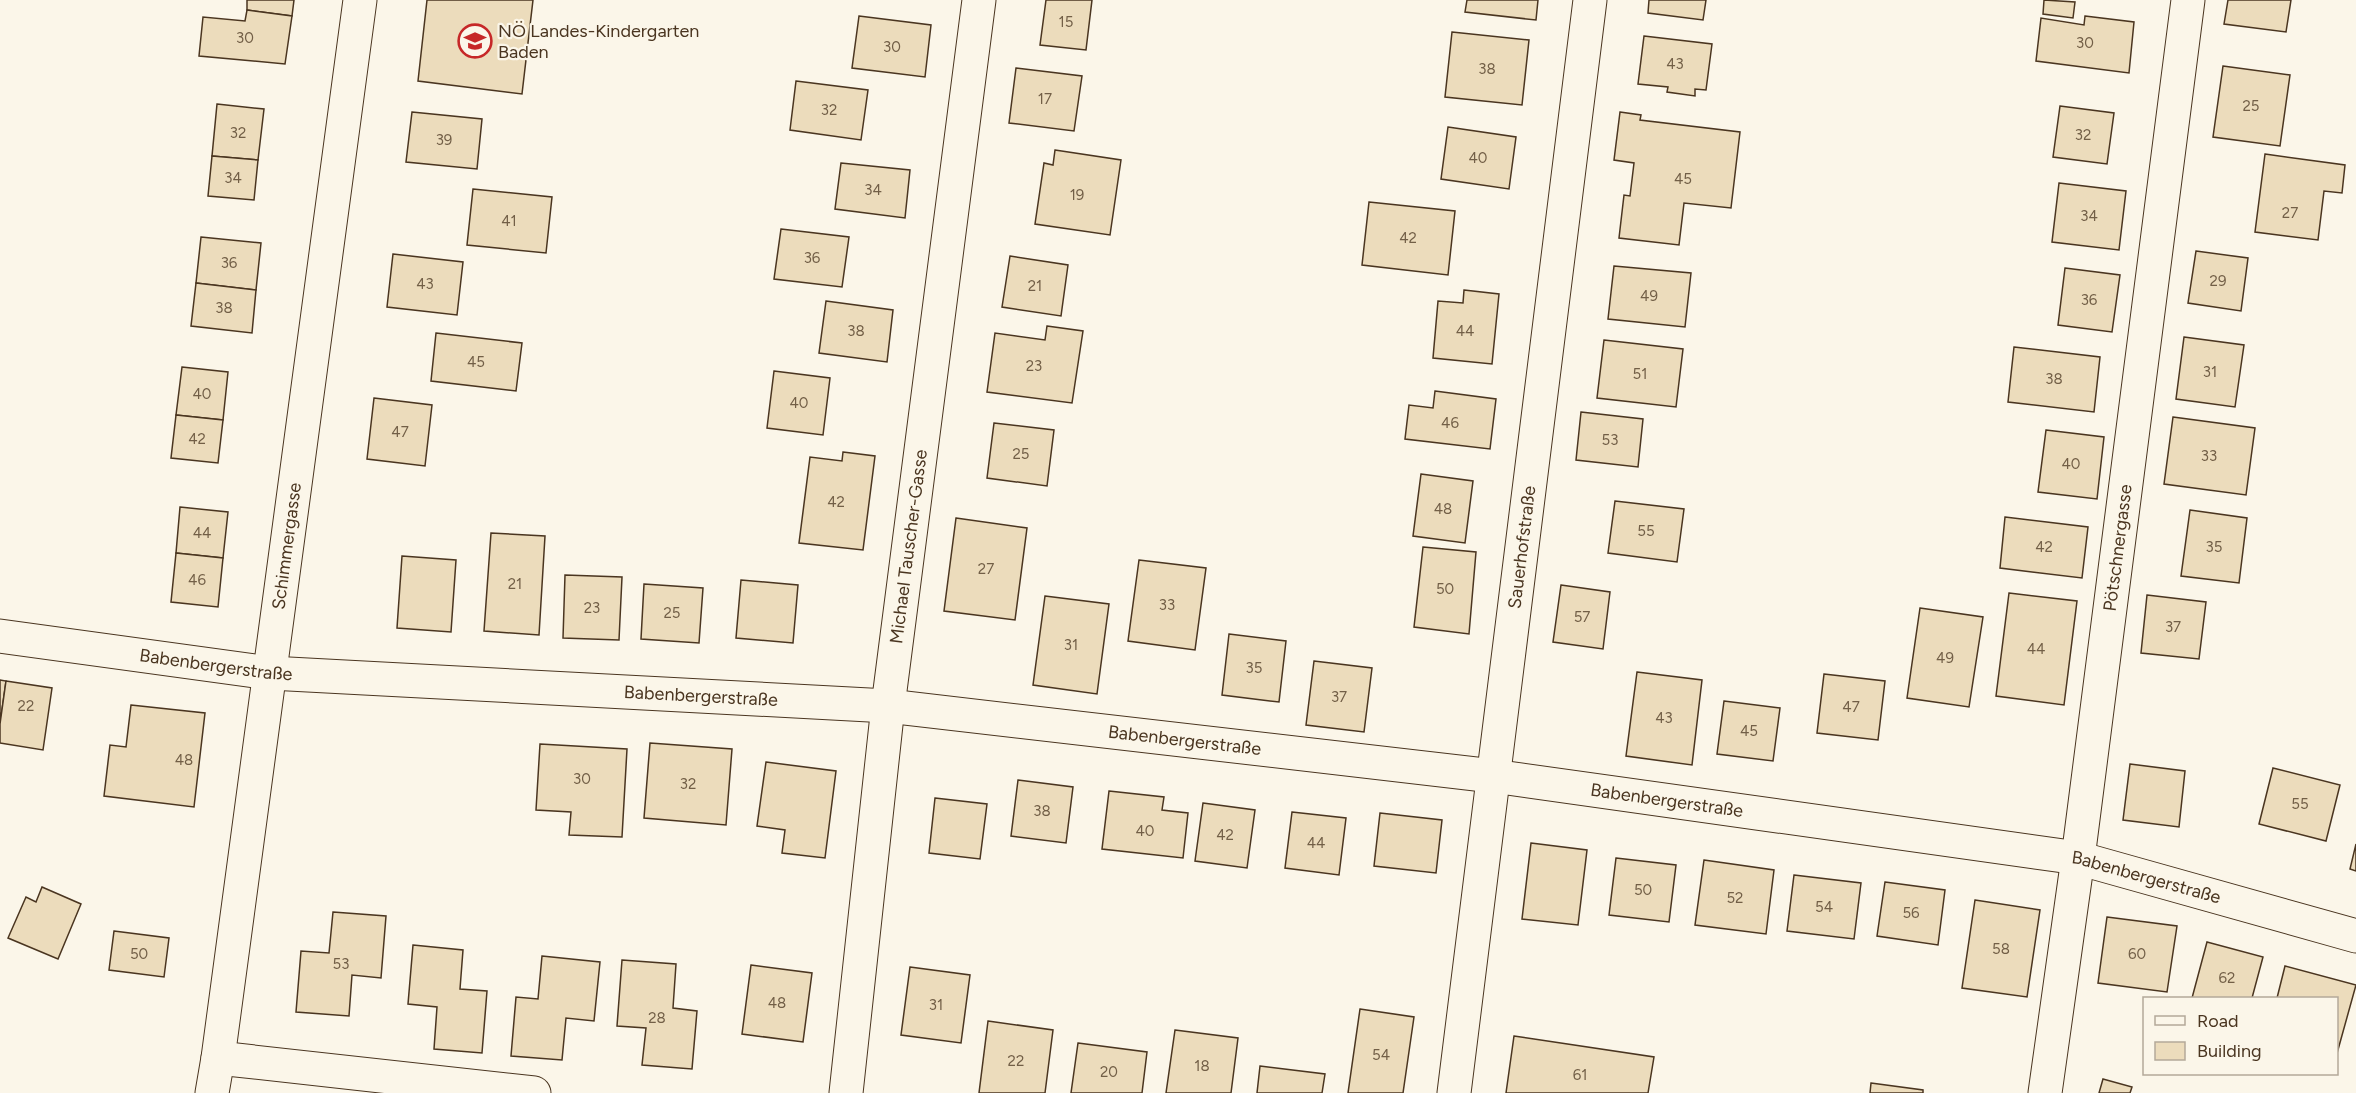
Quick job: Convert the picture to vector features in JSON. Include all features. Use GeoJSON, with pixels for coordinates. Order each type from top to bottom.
{"type":"FeatureCollection","features":[{"type":"Feature","properties":{"kind":"street","name":"Schimmergasse"},"geometry":{"type":"LineString","coordinates":[[212,1093],[360,0]]}},
{"type":"Feature","properties":{"kind":"street","name":"Michael Tauscher-Gasse"},"geometry":{"type":"LineString","coordinates":[[846,1093],[888,706],[979,0]]}},
{"type":"Feature","properties":{"kind":"street","name":"Sauerhofstraße"},"geometry":{"type":"LineString","coordinates":[[1454,1093],[1590,0]]}},
{"type":"Feature","properties":{"kind":"street","name":"Pötschnergasse"},"geometry":{"type":"LineString","coordinates":[[2045,1093],[2078,858],[2188,0]]}},
{"type":"Feature","properties":{"kind":"street","name":"Babenbergerstraße"},"geometry":{"type":"LineString","coordinates":[[0,636],[270,673],[888,706],[1493,776],[2078,858],[2356,936]]}},
{"type":"Feature","properties":{"kind":"street"},"geometry":{"type":"LineString","coordinates":[[218,1058],[534,1093]]}},
{"type":"Feature","properties":{"kind":"building"},"geometry":{"type":"Polygon","coordinates":[[[247,0],[294,0],[292,16],[247,10],[247,0]]]}},
{"type":"Feature","properties":{"kind":"building","name":"NÖ Landes-Kindergarten Baden"},"geometry":{"type":"Polygon","coordinates":[[[427,0],[533,0],[522,94],[418,81],[427,0]]]}},
{"type":"Feature","properties":{"kind":"building"},"geometry":{"type":"Polygon","coordinates":[[[1046,0],[1092,0],[1086,50],[1040,45],[1046,0]]]}},
{"type":"Feature","properties":{"kind":"building"},"geometry":{"type":"Polygon","coordinates":[[[1467,0],[1538,0],[1536,20],[1465,12],[1467,0]]]}},
{"type":"Feature","properties":{"kind":"building"},"geometry":{"type":"Polygon","coordinates":[[[1649,0],[1706,0],[1703,20],[1648,13],[1649,0]]]}},
{"type":"Feature","properties":{"kind":"building"},"geometry":{"type":"Polygon","coordinates":[[[2044,0],[2075,2],[2073,18],[2043,14],[2044,0]]]}},
{"type":"Feature","properties":{"kind":"building"},"geometry":{"type":"Polygon","coordinates":[[[2228,0],[2291,0],[2286,32],[2224,24],[2228,0]]]}},
{"type":"Feature","properties":{"kind":"building"},"geometry":{"type":"Polygon","coordinates":[[[247,10],[292,16],[285,64],[199,56],[203,17],[245,21],[247,10]]]}},
{"type":"Feature","properties":{"kind":"building"},"geometry":{"type":"Polygon","coordinates":[[[859,16],[931,25],[925,77],[852,68],[859,16]]]}},
{"type":"Feature","properties":{"kind":"building"},"geometry":{"type":"Polygon","coordinates":[[[2085,16],[2134,22],[2129,73],[2036,61],[2041,18],[2084,25],[2085,16]]]}},
{"type":"Feature","properties":{"kind":"building"},"geometry":{"type":"Polygon","coordinates":[[[1452,32],[1529,40],[1522,105],[1445,97],[1452,32]]]}},
{"type":"Feature","properties":{"kind":"building"},"geometry":{"type":"Polygon","coordinates":[[[1644,36],[1712,44],[1706,90],[1695,89],[1695,96],[1667,92],[1668,87],[1638,84],[1644,36]]]}},
{"type":"Feature","properties":{"kind":"building"},"geometry":{"type":"Polygon","coordinates":[[[2223,66],[2290,75],[2280,146],[2213,137],[2223,66]]]}},
{"type":"Feature","properties":{"kind":"building"},"geometry":{"type":"Polygon","coordinates":[[[1016,68],[1082,76],[1074,131],[1009,123],[1016,68]]]}},
{"type":"Feature","properties":{"kind":"building"},"geometry":{"type":"Polygon","coordinates":[[[796,81],[868,90],[861,140],[790,130],[796,81]]]}},
{"type":"Feature","properties":{"kind":"building"},"geometry":{"type":"Polygon","coordinates":[[[217,104],[264,109],[258,160],[212,156],[217,104]]]}},
{"type":"Feature","properties":{"kind":"building"},"geometry":{"type":"Polygon","coordinates":[[[2060,106],[2114,113],[2107,164],[2053,157],[2060,106]]]}},
{"type":"Feature","properties":{"kind":"building"},"geometry":{"type":"Polygon","coordinates":[[[412,112],[482,119],[477,169],[406,162],[412,112]]]}},
{"type":"Feature","properties":{"kind":"building"},"geometry":{"type":"Polygon","coordinates":[[[1620,112],[1641,115],[1640,120],[1740,132],[1731,208],[1684,203],[1679,245],[1619,238],[1624,195],[1630,196],[1634,163],[1614,160],[1620,112]]]}},
{"type":"Feature","properties":{"kind":"building"},"geometry":{"type":"Polygon","coordinates":[[[1448,127],[1516,137],[1509,189],[1441,179],[1448,127]]]}},
{"type":"Feature","properties":{"kind":"building"},"geometry":{"type":"Polygon","coordinates":[[[1055,150],[1121,160],[1110,235],[1035,224],[1044,163],[1053,165],[1055,150]]]}},
{"type":"Feature","properties":{"kind":"building"},"geometry":{"type":"Polygon","coordinates":[[[2265,154],[2345,165],[2342,193],[2324,191],[2318,240],[2255,232],[2265,154]]]}},
{"type":"Feature","properties":{"kind":"building"},"geometry":{"type":"Polygon","coordinates":[[[212,156],[258,160],[254,200],[208,196],[212,156]]]}},
{"type":"Feature","properties":{"kind":"building"},"geometry":{"type":"Polygon","coordinates":[[[841,163],[910,170],[905,218],[835,209],[841,163]]]}},
{"type":"Feature","properties":{"kind":"building"},"geometry":{"type":"Polygon","coordinates":[[[2059,183],[2126,191],[2119,250],[2052,242],[2059,183]]]}},
{"type":"Feature","properties":{"kind":"building"},"geometry":{"type":"Polygon","coordinates":[[[473,189],[552,197],[546,253],[467,245],[473,189]]]}},
{"type":"Feature","properties":{"kind":"building"},"geometry":{"type":"Polygon","coordinates":[[[1369,202],[1455,211],[1448,275],[1362,265],[1369,202]]]}},
{"type":"Feature","properties":{"kind":"building"},"geometry":{"type":"Polygon","coordinates":[[[781,229],[849,237],[842,287],[774,279],[781,229]]]}},
{"type":"Feature","properties":{"kind":"building"},"geometry":{"type":"Polygon","coordinates":[[[201,237],[261,243],[256,290],[196,283],[201,237]]]}},
{"type":"Feature","properties":{"kind":"building"},"geometry":{"type":"Polygon","coordinates":[[[2196,251],[2248,258],[2241,311],[2188,303],[2196,251]]]}},
{"type":"Feature","properties":{"kind":"building"},"geometry":{"type":"Polygon","coordinates":[[[393,254],[463,262],[457,315],[387,307],[393,254]]]}},
{"type":"Feature","properties":{"kind":"building"},"geometry":{"type":"Polygon","coordinates":[[[1010,256],[1068,265],[1061,316],[1002,307],[1010,256]]]}},
{"type":"Feature","properties":{"kind":"building"},"geometry":{"type":"Polygon","coordinates":[[[1614,266],[1691,273],[1685,327],[1608,319],[1614,266]]]}},
{"type":"Feature","properties":{"kind":"building"},"geometry":{"type":"Polygon","coordinates":[[[2065,268],[2120,275],[2112,332],[2058,325],[2065,268]]]}},
{"type":"Feature","properties":{"kind":"building"},"geometry":{"type":"Polygon","coordinates":[[[196,283],[256,290],[252,333],[191,326],[196,283]]]}},
{"type":"Feature","properties":{"kind":"building"},"geometry":{"type":"Polygon","coordinates":[[[1464,290],[1499,294],[1492,364],[1433,358],[1438,301],[1463,303],[1464,290]]]}},
{"type":"Feature","properties":{"kind":"building"},"geometry":{"type":"Polygon","coordinates":[[[826,301],[893,310],[887,362],[819,353],[826,301]]]}},
{"type":"Feature","properties":{"kind":"building"},"geometry":{"type":"Polygon","coordinates":[[[1047,326],[1083,331],[1072,403],[987,392],[995,333],[1045,340],[1047,326]]]}},
{"type":"Feature","properties":{"kind":"building"},"geometry":{"type":"Polygon","coordinates":[[[436,333],[522,343],[516,391],[431,381],[436,333]]]}},
{"type":"Feature","properties":{"kind":"building"},"geometry":{"type":"Polygon","coordinates":[[[2184,337],[2244,345],[2235,407],[2176,399],[2184,337]]]}},
{"type":"Feature","properties":{"kind":"building"},"geometry":{"type":"Polygon","coordinates":[[[1604,340],[1683,349],[1676,407],[1597,398],[1604,340]]]}},
{"type":"Feature","properties":{"kind":"building"},"geometry":{"type":"Polygon","coordinates":[[[2014,347],[2100,357],[2094,412],[2008,402],[2014,347]]]}},
{"type":"Feature","properties":{"kind":"building"},"geometry":{"type":"Polygon","coordinates":[[[182,367],[228,372],[223,420],[176,415],[182,367]]]}},
{"type":"Feature","properties":{"kind":"building"},"geometry":{"type":"Polygon","coordinates":[[[774,371],[830,378],[823,435],[767,428],[774,371]]]}},
{"type":"Feature","properties":{"kind":"building"},"geometry":{"type":"Polygon","coordinates":[[[1435,391],[1496,399],[1490,449],[1405,439],[1409,405],[1433,408],[1435,391]]]}},
{"type":"Feature","properties":{"kind":"building"},"geometry":{"type":"Polygon","coordinates":[[[374,398],[432,405],[425,466],[367,459],[374,398]]]}},
{"type":"Feature","properties":{"kind":"building"},"geometry":{"type":"Polygon","coordinates":[[[1581,412],[1643,419],[1638,467],[1576,460],[1581,412]]]}},
{"type":"Feature","properties":{"kind":"building"},"geometry":{"type":"Polygon","coordinates":[[[176,415],[223,420],[218,463],[171,458],[176,415]]]}},
{"type":"Feature","properties":{"kind":"building"},"geometry":{"type":"Polygon","coordinates":[[[2173,417],[2255,428],[2246,495],[2164,484],[2173,417]]]}},
{"type":"Feature","properties":{"kind":"building"},"geometry":{"type":"Polygon","coordinates":[[[994,423],[1054,430],[1047,486],[987,478],[994,423]]]}},
{"type":"Feature","properties":{"kind":"building"},"geometry":{"type":"Polygon","coordinates":[[[2046,430],[2104,437],[2097,499],[2038,492],[2046,430]]]}},
{"type":"Feature","properties":{"kind":"building"},"geometry":{"type":"Polygon","coordinates":[[[843,452],[875,456],[863,550],[799,543],[810,457],[842,461],[843,452]]]}},
{"type":"Feature","properties":{"kind":"building"},"geometry":{"type":"Polygon","coordinates":[[[1421,474],[1473,481],[1465,543],[1413,536],[1421,474]]]}},
{"type":"Feature","properties":{"kind":"building"},"geometry":{"type":"Polygon","coordinates":[[[1615,501],[1684,509],[1677,562],[1608,553],[1615,501]]]}},
{"type":"Feature","properties":{"kind":"building"},"geometry":{"type":"Polygon","coordinates":[[[180,507],[228,512],[223,558],[176,553],[180,507]]]}},
{"type":"Feature","properties":{"kind":"building"},"geometry":{"type":"Polygon","coordinates":[[[2190,510],[2247,518],[2239,583],[2181,576],[2190,510]]]}},
{"type":"Feature","properties":{"kind":"building"},"geometry":{"type":"Polygon","coordinates":[[[2005,517],[2088,527],[2082,578],[2000,568],[2005,517]]]}},
{"type":"Feature","properties":{"kind":"building"},"geometry":{"type":"Polygon","coordinates":[[[956,518],[1027,528],[1015,620],[944,611],[956,518]]]}},
{"type":"Feature","properties":{"kind":"building"},"geometry":{"type":"Polygon","coordinates":[[[491,533],[545,536],[539,635],[484,631],[491,533]]]}},
{"type":"Feature","properties":{"kind":"building"},"geometry":{"type":"Polygon","coordinates":[[[1423,547],[1476,552],[1469,634],[1414,627],[1423,547]]]}},
{"type":"Feature","properties":{"kind":"building"},"geometry":{"type":"Polygon","coordinates":[[[176,553],[223,558],[218,607],[171,602],[176,553]]]}},
{"type":"Feature","properties":{"kind":"building"},"geometry":{"type":"Polygon","coordinates":[[[402,556],[456,560],[451,632],[397,628],[402,556]]]}},
{"type":"Feature","properties":{"kind":"building"},"geometry":{"type":"Polygon","coordinates":[[[1139,560],[1206,568],[1195,650],[1128,641],[1139,560]]]}},
{"type":"Feature","properties":{"kind":"building"},"geometry":{"type":"Polygon","coordinates":[[[565,575],[622,577],[619,640],[563,638],[565,575]]]}},
{"type":"Feature","properties":{"kind":"building"},"geometry":{"type":"Polygon","coordinates":[[[741,580],[798,585],[793,643],[736,638],[741,580]]]}},
{"type":"Feature","properties":{"kind":"building"},"geometry":{"type":"Polygon","coordinates":[[[644,584],[703,588],[699,643],[641,639],[644,584]]]}},
{"type":"Feature","properties":{"kind":"building"},"geometry":{"type":"Polygon","coordinates":[[[1561,585],[1610,592],[1603,649],[1553,642],[1561,585]]]}},
{"type":"Feature","properties":{"kind":"building"},"geometry":{"type":"Polygon","coordinates":[[[2009,593],[2077,601],[2064,705],[1996,696],[2009,593]]]}},
{"type":"Feature","properties":{"kind":"building"},"geometry":{"type":"Polygon","coordinates":[[[2147,595],[2206,602],[2199,659],[2141,653],[2147,595]]]}},
{"type":"Feature","properties":{"kind":"building"},"geometry":{"type":"Polygon","coordinates":[[[1045,596],[1109,604],[1097,694],[1033,685],[1045,596]]]}},
{"type":"Feature","properties":{"kind":"building"},"geometry":{"type":"Polygon","coordinates":[[[1920,608],[1983,617],[1969,707],[1907,698],[1920,608]]]}},
{"type":"Feature","properties":{"kind":"building"},"geometry":{"type":"Polygon","coordinates":[[[1229,634],[1286,641],[1279,702],[1222,695],[1229,634]]]}},
{"type":"Feature","properties":{"kind":"building"},"geometry":{"type":"Polygon","coordinates":[[[1314,661],[1372,668],[1364,732],[1306,725],[1314,661]]]}},
{"type":"Feature","properties":{"kind":"building"},"geometry":{"type":"Polygon","coordinates":[[[1637,672],[1702,680],[1692,765],[1626,756],[1637,672]]]}},
{"type":"Feature","properties":{"kind":"building"},"geometry":{"type":"Polygon","coordinates":[[[1824,674],[1885,681],[1878,740],[1817,733],[1824,674]]]}},
{"type":"Feature","properties":{"kind":"building"},"geometry":{"type":"Polygon","coordinates":[[[0,680],[6,681],[0,724],[0,680]]]}},
{"type":"Feature","properties":{"kind":"building"},"geometry":{"type":"Polygon","coordinates":[[[6,681],[52,688],[43,750],[0,743],[0,724],[6,681]]]}},
{"type":"Feature","properties":{"kind":"building"},"geometry":{"type":"Polygon","coordinates":[[[1724,701],[1780,708],[1773,761],[1717,754],[1724,701]]]}},
{"type":"Feature","properties":{"kind":"building"},"geometry":{"type":"Polygon","coordinates":[[[131,705],[205,713],[194,807],[104,796],[110,745],[126,747],[131,705]]]}},
{"type":"Feature","properties":{"kind":"building"},"geometry":{"type":"Polygon","coordinates":[[[650,743],[732,749],[726,825],[644,818],[650,743]]]}},
{"type":"Feature","properties":{"kind":"building"},"geometry":{"type":"Polygon","coordinates":[[[540,744],[627,749],[622,837],[569,835],[571,812],[536,810],[540,744]]]}},
{"type":"Feature","properties":{"kind":"building"},"geometry":{"type":"Polygon","coordinates":[[[766,762],[836,771],[825,858],[782,853],[785,830],[757,826],[766,762]]]}},
{"type":"Feature","properties":{"kind":"building"},"geometry":{"type":"Polygon","coordinates":[[[2130,764],[2185,771],[2179,827],[2123,820],[2130,764]]]}},
{"type":"Feature","properties":{"kind":"building"},"geometry":{"type":"Polygon","coordinates":[[[2273,768],[2340,785],[2326,841],[2259,824],[2273,768]]]}},
{"type":"Feature","properties":{"kind":"building"},"geometry":{"type":"Polygon","coordinates":[[[1018,780],[1073,787],[1066,843],[1011,836],[1018,780]]]}},
{"type":"Feature","properties":{"kind":"building"},"geometry":{"type":"Polygon","coordinates":[[[1109,791],[1164,797],[1162,810],[1188,813],[1183,858],[1102,849],[1109,791]]]}},
{"type":"Feature","properties":{"kind":"building"},"geometry":{"type":"Polygon","coordinates":[[[935,798],[987,804],[980,859],[929,853],[935,798]]]}},
{"type":"Feature","properties":{"kind":"building"},"geometry":{"type":"Polygon","coordinates":[[[1203,803],[1255,810],[1247,868],[1195,861],[1203,803]]]}},
{"type":"Feature","properties":{"kind":"building"},"geometry":{"type":"Polygon","coordinates":[[[1292,812],[1346,818],[1339,875],[1285,868],[1292,812]]]}},
{"type":"Feature","properties":{"kind":"building"},"geometry":{"type":"Polygon","coordinates":[[[1380,813],[1442,820],[1436,873],[1374,866],[1380,813]]]}},
{"type":"Feature","properties":{"kind":"building"},"geometry":{"type":"Polygon","coordinates":[[[1531,843],[1587,850],[1578,925],[1522,919],[1531,843]]]}},
{"type":"Feature","properties":{"kind":"building"},"geometry":{"type":"Polygon","coordinates":[[[2356,844],[2356,871],[2350,869],[2356,844]]]}},
{"type":"Feature","properties":{"kind":"building"},"geometry":{"type":"Polygon","coordinates":[[[1616,858],[1676,865],[1669,922],[1609,915],[1616,858]]]}},
{"type":"Feature","properties":{"kind":"building"},"geometry":{"type":"Polygon","coordinates":[[[1704,860],[1774,870],[1766,934],[1695,925],[1704,860]]]}},
{"type":"Feature","properties":{"kind":"building"},"geometry":{"type":"Polygon","coordinates":[[[1794,875],[1861,883],[1854,939],[1787,931],[1794,875]]]}},
{"type":"Feature","properties":{"kind":"building"},"geometry":{"type":"Polygon","coordinates":[[[1885,882],[1945,890],[1938,945],[1877,936],[1885,882]]]}},
{"type":"Feature","properties":{"kind":"building"},"geometry":{"type":"Polygon","coordinates":[[[42,887],[81,904],[58,959],[8,938],[26,897],[36,902],[42,887]]]}},
{"type":"Feature","properties":{"kind":"building"},"geometry":{"type":"Polygon","coordinates":[[[1975,900],[2040,910],[2027,997],[1962,988],[1975,900]]]}},
{"type":"Feature","properties":{"kind":"building"},"geometry":{"type":"Polygon","coordinates":[[[333,912],[386,916],[381,978],[352,975],[349,1016],[296,1012],[301,951],[329,953],[333,912]]]}},
{"type":"Feature","properties":{"kind":"building"},"geometry":{"type":"Polygon","coordinates":[[[2107,917],[2177,926],[2167,992],[2098,983],[2107,917]]]}},
{"type":"Feature","properties":{"kind":"building"},"geometry":{"type":"Polygon","coordinates":[[[114,931],[169,938],[164,977],[109,970],[114,931]]]}},
{"type":"Feature","properties":{"kind":"building"},"geometry":{"type":"Polygon","coordinates":[[[2207,942],[2263,957],[2252,997],[2192,997],[2207,942]]]}},
{"type":"Feature","properties":{"kind":"building"},"geometry":{"type":"Polygon","coordinates":[[[413,945],[463,950],[460,989],[487,991],[482,1053],[434,1049],[437,1007],[408,1004],[413,945]]]}},
{"type":"Feature","properties":{"kind":"building"},"geometry":{"type":"Polygon","coordinates":[[[542,956],[600,962],[594,1021],[566,1018],[562,1060],[511,1056],[516,997],[538,999],[542,956]]]}},
{"type":"Feature","properties":{"kind":"building"},"geometry":{"type":"Polygon","coordinates":[[[622,960],[676,964],[673,1008],[697,1011],[692,1069],[642,1065],[646,1028],[617,1026],[622,960]]]}},
{"type":"Feature","properties":{"kind":"building"},"geometry":{"type":"Polygon","coordinates":[[[751,965],[812,973],[803,1042],[742,1034],[751,965]]]}},
{"type":"Feature","properties":{"kind":"building"},"geometry":{"type":"Polygon","coordinates":[[[2285,966],[2356,985],[2338,1050],[2338,997],[2277,997],[2285,966]]]}},
{"type":"Feature","properties":{"kind":"building"},"geometry":{"type":"Polygon","coordinates":[[[910,967],[970,975],[961,1043],[901,1035],[910,967]]]}},
{"type":"Feature","properties":{"kind":"building"},"geometry":{"type":"Polygon","coordinates":[[[1360,1009],[1414,1017],[1403,1093],[1348,1093],[1360,1009]]]}},
{"type":"Feature","properties":{"kind":"building"},"geometry":{"type":"Polygon","coordinates":[[[988,1021],[1053,1030],[1045,1093],[979,1093],[988,1021]]]}},
{"type":"Feature","properties":{"kind":"building"},"geometry":{"type":"Polygon","coordinates":[[[1175,1030],[1238,1038],[1231,1093],[1166,1093],[1175,1030]]]}},
{"type":"Feature","properties":{"kind":"building"},"geometry":{"type":"Polygon","coordinates":[[[1514,1036],[1654,1057],[1648,1093],[1506,1093],[1514,1036]]]}},
{"type":"Feature","properties":{"kind":"building"},"geometry":{"type":"Polygon","coordinates":[[[1078,1043],[1147,1052],[1142,1093],[1071,1093],[1078,1043]]]}},
{"type":"Feature","properties":{"kind":"building"},"geometry":{"type":"Polygon","coordinates":[[[1260,1066],[1325,1074],[1322,1093],[1257,1093],[1260,1066]]]}},
{"type":"Feature","properties":{"kind":"building"},"geometry":{"type":"Polygon","coordinates":[[[2103,1079],[2132,1087],[2130,1093],[2099,1093],[2103,1079]]]}},
{"type":"Feature","properties":{"kind":"building"},"geometry":{"type":"Polygon","coordinates":[[[1871,1083],[1923,1090],[1923,1093],[1870,1093],[1871,1083]]]}},
{"type":"Feature","properties":{"kind":"place","name":"NÖ Landes-Kindergarten Baden"},"geometry":{"type":"Point","coordinates":[475,41]}}]}
